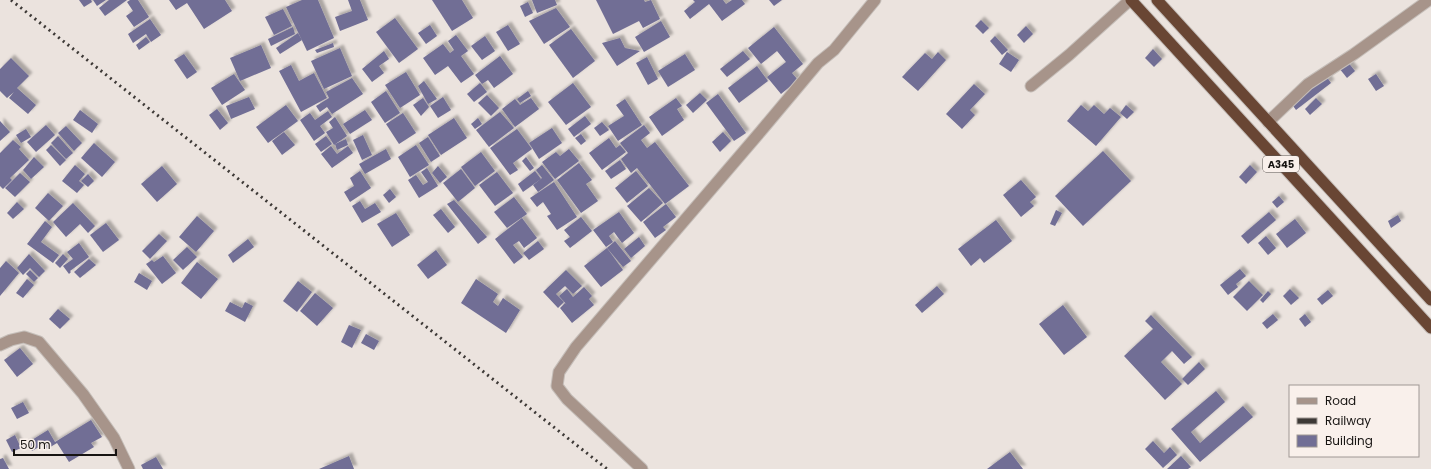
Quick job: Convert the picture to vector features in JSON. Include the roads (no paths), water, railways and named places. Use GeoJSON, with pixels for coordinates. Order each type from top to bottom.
{"type":"FeatureCollection","features":[{"type":"Feature","properties":{"kind":"highway","name":"A345"},"geometry":{"type":"LineString","coordinates":[[1130,0],[1431,328]]}},
{"type":"Feature","properties":{"kind":"highway","name":"A345"},"geometry":{"type":"LineString","coordinates":[[1157,0],[1431,300]]}},
{"type":"Feature","properties":{"kind":"street"},"geometry":{"type":"LineString","coordinates":[[642,469],[567,399],[557,386],[559,372],[576,347],[818,63],[834,50],[874,0]]}},
{"type":"Feature","properties":{"kind":"street"},"geometry":{"type":"LineString","coordinates":[[1031,86],[1069,55],[1130,0]]}},
{"type":"Feature","properties":{"kind":"street"},"geometry":{"type":"LineString","coordinates":[[1268,122],[1308,84],[1354,54],[1429,0]]}},
{"type":"Feature","properties":{"kind":"street"},"geometry":{"type":"LineString","coordinates":[[0,345],[10,340],[24,337],[39,342],[83,394],[114,438],[129,469]]}},
{"type":"Feature","properties":{"kind":"railway"},"geometry":{"type":"LineString","coordinates":[[11,0],[607,469]]}}]}
